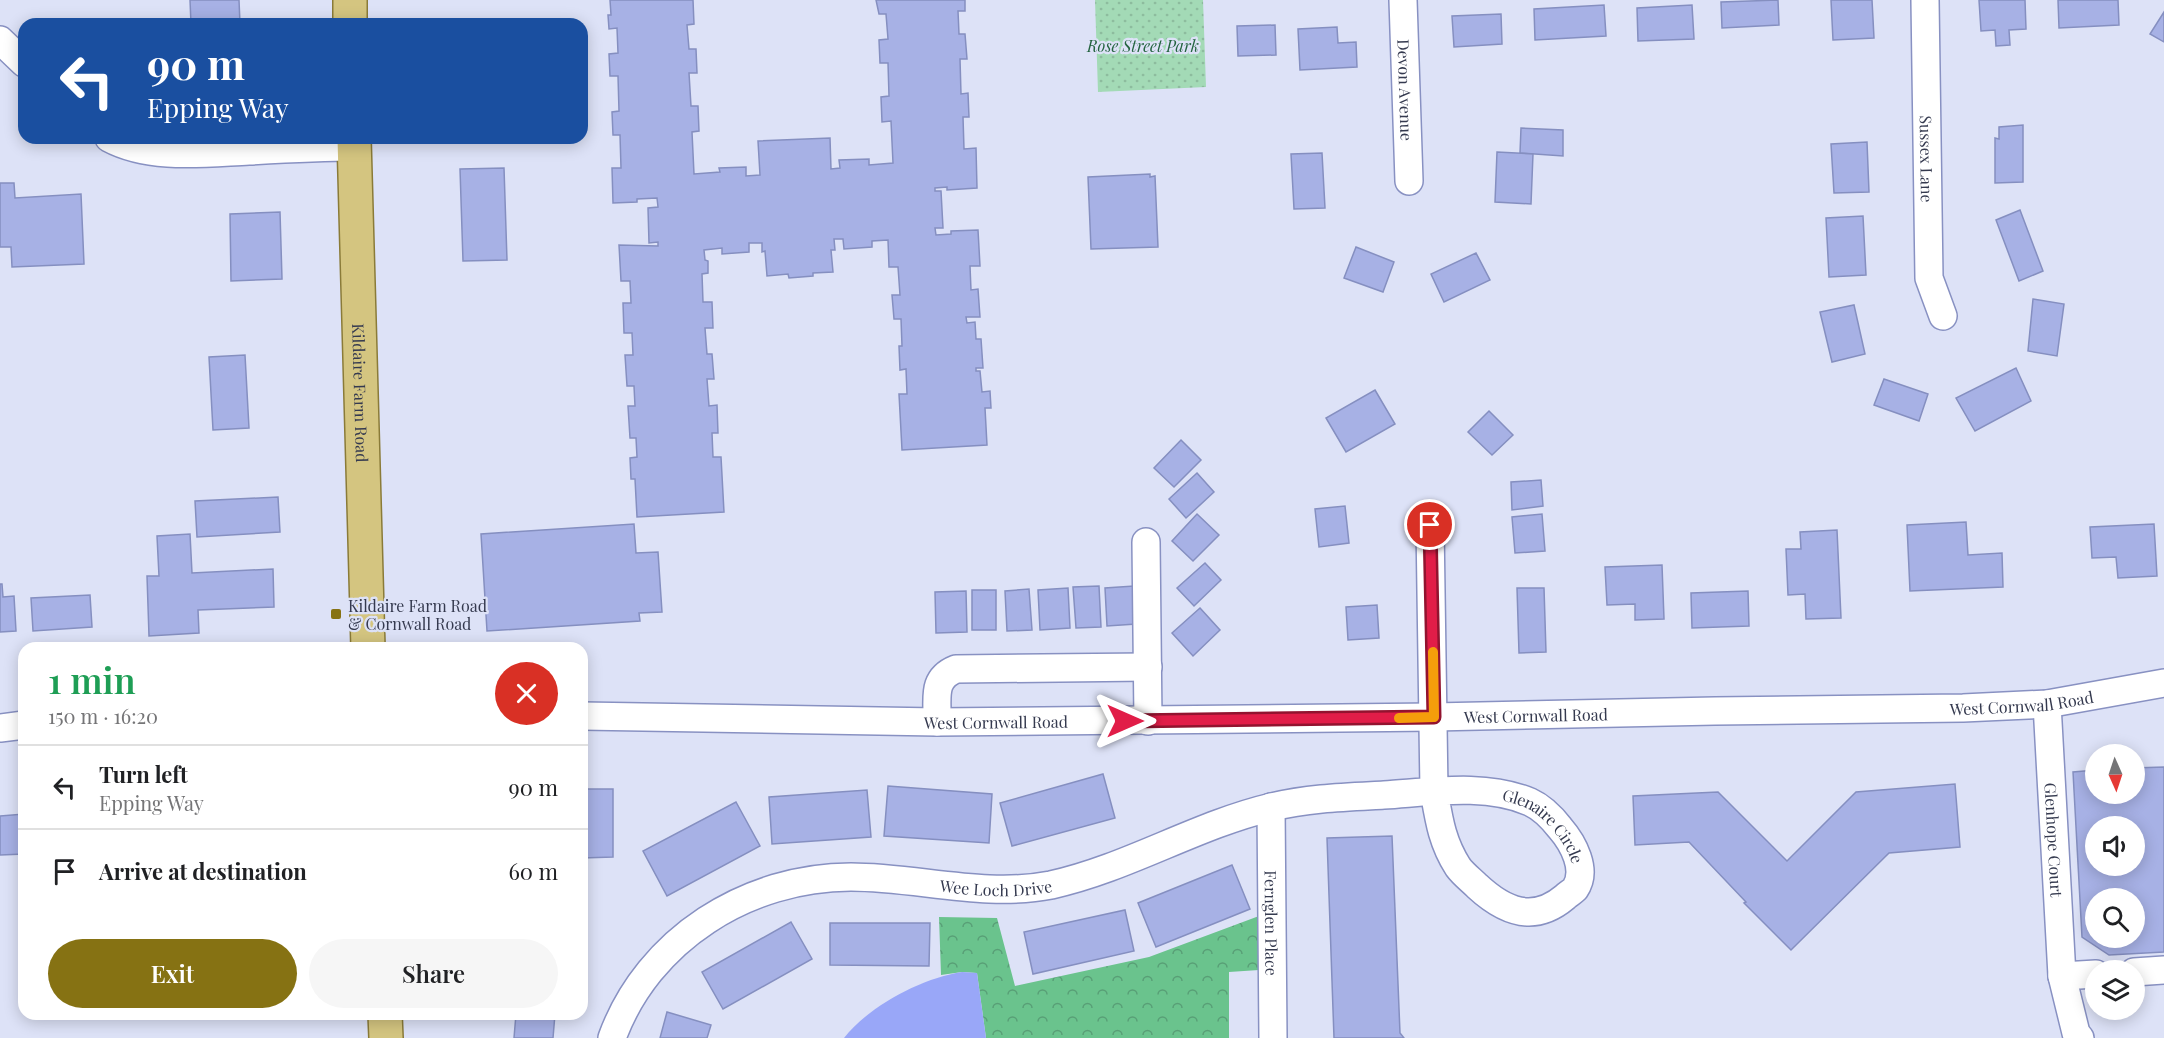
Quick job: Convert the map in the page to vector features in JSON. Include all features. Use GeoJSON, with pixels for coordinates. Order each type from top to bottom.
{"type":"FeatureCollection","features":[{"type":"Feature","properties":{"kind":"main road"},"geometry":{"type":"LineString","coordinates":[[350,0],[350,18]]}},
{"type":"Feature","properties":{"kind":"main road","name":"Kildaire Farm Road"},"geometry":{"type":"LineString","coordinates":[[354,144],[368,642]]}},
{"type":"Feature","properties":{"kind":"main road"},"geometry":{"type":"LineString","coordinates":[[385,1020],[386,1038]]}},
{"type":"Feature","properties":{"kind":"street","name":"Devon Avenue"},"geometry":{"type":"LineString","coordinates":[[1403,0],[1409,181]]}},
{"type":"Feature","properties":{"kind":"street","name":"Sussex Lane"},"geometry":{"type":"LineString","coordinates":[[1925,0],[1929,278],[1943,316]]}},
{"type":"Feature","properties":{"kind":"street"},"geometry":{"type":"LineString","coordinates":[[0,40],[18,57]]}},
{"type":"Feature","properties":{"kind":"street"},"geometry":{"type":"LineString","coordinates":[[123,144],[154,152],[201,153],[326,144]]}},
{"type":"Feature","properties":{"kind":"street","name":"Glenaire Circle"},"geometry":{"type":"LineString","coordinates":[[1430,525],[1434,792],[1440,832],[1459,869],[1494,902],[1517,911],[1538,913],[1557,904],[1575,889],[1581,874],[1577,856],[1568,838],[1533,803],[1503,794],[1464,791],[1434,792]]}},
{"type":"Feature","properties":{"kind":"street"},"geometry":{"type":"LineString","coordinates":[[1146,542],[1148,721]]}},
{"type":"Feature","properties":{"kind":"street"},"geometry":{"type":"LineString","coordinates":[[937,722],[938,681],[945,673],[956,669],[1148,667]]}},
{"type":"Feature","properties":{"kind":"street","name":"West Cornwall Road"},"geometry":{"type":"LineString","coordinates":[[588,716],[937,722],[1148,721],[1964,708],[2047,704],[2164,683]]}},
{"type":"Feature","properties":{"kind":"street","name":"Glenhope Court"},"geometry":{"type":"LineString","coordinates":[[2047,704],[2062,976],[2076,1033],[2080,1038]]}},
{"type":"Feature","properties":{"kind":"street"},"geometry":{"type":"LineString","coordinates":[[0,728],[18,726]]}},
{"type":"Feature","properties":{"kind":"street","name":"Wee Loch Drive"},"geometry":{"type":"LineString","coordinates":[[612,1038],[633,994],[670,950],[696,927],[750,896],[796,882],[854,877],[993,889],[1050,885],[1088,875],[1220,824],[1271,807],[1329,798],[1434,792]]}},
{"type":"Feature","properties":{"kind":"street","name":"Fernglen Place"},"geometry":{"type":"LineString","coordinates":[[1271,807],[1273,1038]]}},
{"type":"Feature","properties":{"kind":"street"},"geometry":{"type":"LineString","coordinates":[[2145,971],[2164,970]]}},
{"type":"Feature","properties":{"kind":"street"},"geometry":{"type":"LineString","coordinates":[[2062,976],[2085,975]]}},
{"type":"Feature","properties":{"kind":"green space","name":"Rose Street Park"},"geometry":{"type":"Polygon","coordinates":[[[1095,0],[1203,0],[1206,87],[1098,92],[1095,0]]]}},
{"type":"Feature","properties":{"kind":"green space"},"geometry":{"type":"Polygon","coordinates":[[[1259,916],[1259,970],[1229,972],[1229,1038],[986,1038],[977,973],[962,972],[941,975],[939,917],[997,918],[1015,986],[1149,957],[1259,916]]]}},
{"type":"Feature","properties":{"kind":"water"},"geometry":{"type":"Polygon","coordinates":[[[962,972],[977,973],[986,1038],[844,1038],[867,1015],[897,995],[930,980],[962,972]]]}},
{"type":"Feature","properties":{"kind":"building"},"geometry":{"type":"Polygon","coordinates":[[[190,0],[239,0],[240,18],[191,18],[190,0]]]}},
{"type":"Feature","properties":{"kind":"building"},"geometry":{"type":"Polygon","coordinates":[[[610,0],[693,0],[694,24],[687,25],[689,49],[696,49],[697,73],[689,73],[691,106],[698,106],[699,131],[692,132],[694,174],[720,172],[719,168],[746,167],[746,176],[760,175],[758,141],[830,138],[831,169],[840,168],[839,160],[869,159],[869,165],[893,163],[891,121],[882,122],[881,97],[889,96],[888,63],[880,63],[879,40],[888,39],[886,14],[879,14],[876,0],[965,0],[965,11],[958,11],[959,34],[965,34],[967,59],[960,59],[961,94],[968,93],[969,117],[963,117],[964,149],[976,148],[977,188],[947,190],[947,187],[935,188],[935,191],[941,191],[943,228],[935,228],[936,235],[951,234],[951,231],[978,230],[980,266],[970,266],[971,290],[978,289],[980,317],[966,317],[967,323],[975,322],[976,339],[981,339],[983,368],[976,368],[976,371],[980,371],[982,392],[990,391],[991,408],[985,408],[987,445],[902,450],[899,394],[907,394],[906,369],[900,370],[901,319],[894,319],[892,295],[900,295],[898,267],[889,267],[888,240],[872,241],[872,247],[844,249],[843,239],[834,239],[835,250],[831,250],[833,272],[789,278],[788,274],[767,276],[762,243],[749,243],[749,252],[722,254],[722,248],[704,250],[705,260],[708,261],[708,273],[702,274],[703,302],[712,302],[713,328],[705,328],[707,354],[712,354],[714,379],[707,379],[709,406],[717,405],[718,433],[712,433],[713,457],[721,457],[724,512],[637,517],[635,479],[631,479],[630,458],[637,457],[636,438],[630,438],[628,406],[635,406],[634,386],[627,386],[625,355],[633,355],[632,333],[624,333],[623,303],[631,303],[630,281],[621,281],[619,245],[658,246],[658,242],[649,243],[648,208],[658,207],[657,198],[613,203],[612,168],[621,168],[620,135],[613,135],[612,112],[619,111],[618,76],[610,76],[609,54],[618,53],[617,28],[609,29],[610,0]]]}},
{"type":"Feature","properties":{"kind":"building"},"geometry":{"type":"Polygon","coordinates":[[[1778,0],[1779,25],[1722,28],[1721,2],[1778,0]]]}},
{"type":"Feature","properties":{"kind":"building"},"geometry":{"type":"Polygon","coordinates":[[[1831,0],[1872,0],[1874,38],[1833,40],[1831,0]]]}},
{"type":"Feature","properties":{"kind":"building"},"geometry":{"type":"Polygon","coordinates":[[[1979,0],[2025,0],[2026,29],[2009,30],[2010,45],[1996,46],[1995,30],[1981,31],[1979,0]]]}},
{"type":"Feature","properties":{"kind":"building"},"geometry":{"type":"Polygon","coordinates":[[[2058,0],[2118,0],[2119,25],[2059,28],[2058,0]]]}},
{"type":"Feature","properties":{"kind":"building"},"geometry":{"type":"Polygon","coordinates":[[[1604,5],[1606,36],[1535,40],[1534,9],[1604,5]]]}},
{"type":"Feature","properties":{"kind":"building"},"geometry":{"type":"Polygon","coordinates":[[[1692,5],[1694,39],[1638,41],[1637,8],[1692,5]]]}},
{"type":"Feature","properties":{"kind":"building"},"geometry":{"type":"Polygon","coordinates":[[[2164,12],[2164,42],[2150,34],[2164,12]]]}},
{"type":"Feature","properties":{"kind":"building"},"geometry":{"type":"Polygon","coordinates":[[[1501,14],[1502,44],[1454,47],[1452,16],[1501,14]]]}},
{"type":"Feature","properties":{"kind":"building"},"geometry":{"type":"Polygon","coordinates":[[[1275,25],[1276,55],[1238,56],[1237,26],[1275,25]]]}},
{"type":"Feature","properties":{"kind":"building"},"geometry":{"type":"Polygon","coordinates":[[[1337,27],[1338,43],[1356,42],[1357,67],[1300,70],[1298,29],[1337,27]]]}},
{"type":"Feature","properties":{"kind":"building"},"geometry":{"type":"Polygon","coordinates":[[[2023,125],[2023,182],[1995,183],[1995,138],[1999,139],[1999,127],[2023,125]]]}},
{"type":"Feature","properties":{"kind":"building"},"geometry":{"type":"Polygon","coordinates":[[[1521,128],[1563,130],[1563,156],[1520,153],[1521,128]]]}},
{"type":"Feature","properties":{"kind":"building"},"geometry":{"type":"Polygon","coordinates":[[[1867,142],[1869,192],[1834,193],[1831,144],[1867,142]]]}},
{"type":"Feature","properties":{"kind":"building"},"geometry":{"type":"Polygon","coordinates":[[[1497,152],[1533,154],[1531,204],[1495,202],[1497,152]]]}},
{"type":"Feature","properties":{"kind":"building"},"geometry":{"type":"Polygon","coordinates":[[[1322,153],[1325,208],[1294,209],[1291,154],[1322,153]]]}},
{"type":"Feature","properties":{"kind":"building"},"geometry":{"type":"Polygon","coordinates":[[[504,168],[507,260],[463,261],[460,169],[504,168]]]}},
{"type":"Feature","properties":{"kind":"building"},"geometry":{"type":"Polygon","coordinates":[[[1150,174],[1150,177],[1155,176],[1158,247],[1091,249],[1088,177],[1150,174]]]}},
{"type":"Feature","properties":{"kind":"building"},"geometry":{"type":"Polygon","coordinates":[[[0,183],[14,183],[15,198],[81,194],[84,264],[12,267],[11,247],[0,247],[0,183]]]}},
{"type":"Feature","properties":{"kind":"building"},"geometry":{"type":"Polygon","coordinates":[[[2020,210],[2043,271],[2019,281],[1996,220],[2020,210]]]}},
{"type":"Feature","properties":{"kind":"building"},"geometry":{"type":"Polygon","coordinates":[[[280,212],[282,279],[231,281],[230,214],[280,212]]]}},
{"type":"Feature","properties":{"kind":"building"},"geometry":{"type":"Polygon","coordinates":[[[1863,216],[1866,275],[1829,277],[1826,218],[1863,216]]]}},
{"type":"Feature","properties":{"kind":"building"},"geometry":{"type":"Polygon","coordinates":[[[1356,247],[1394,262],[1383,292],[1344,278],[1356,247]]]}},
{"type":"Feature","properties":{"kind":"building"},"geometry":{"type":"Polygon","coordinates":[[[1476,253],[1490,280],[1444,302],[1431,274],[1476,253]]]}},
{"type":"Feature","properties":{"kind":"building"},"geometry":{"type":"Polygon","coordinates":[[[2033,299],[2064,304],[2057,356],[2028,351],[2033,299]]]}},
{"type":"Feature","properties":{"kind":"building"},"geometry":{"type":"Polygon","coordinates":[[[1854,305],[1865,354],[1832,362],[1820,312],[1854,305]]]}},
{"type":"Feature","properties":{"kind":"building"},"geometry":{"type":"Polygon","coordinates":[[[245,355],[249,428],[213,430],[209,357],[245,355]]]}},
{"type":"Feature","properties":{"kind":"building"},"geometry":{"type":"Polygon","coordinates":[[[2016,368],[2031,401],[1975,431],[1956,398],[2016,368]]]}},
{"type":"Feature","properties":{"kind":"building"},"geometry":{"type":"Polygon","coordinates":[[[1884,379],[1928,394],[1919,421],[1874,405],[1884,379]]]}},
{"type":"Feature","properties":{"kind":"building"},"geometry":{"type":"Polygon","coordinates":[[[1375,390],[1395,424],[1346,452],[1326,418],[1375,390]]]}},
{"type":"Feature","properties":{"kind":"building"},"geometry":{"type":"Polygon","coordinates":[[[1489,411],[1513,435],[1492,455],[1468,432],[1489,411]]]}},
{"type":"Feature","properties":{"kind":"building"},"geometry":{"type":"Polygon","coordinates":[[[1181,440],[1201,460],[1174,487],[1154,468],[1181,440]]]}},
{"type":"Feature","properties":{"kind":"building"},"geometry":{"type":"Polygon","coordinates":[[[1197,473],[1214,492],[1186,518],[1169,499],[1197,473]]]}},
{"type":"Feature","properties":{"kind":"building"},"geometry":{"type":"Polygon","coordinates":[[[1541,480],[1543,506],[1512,510],[1511,482],[1541,480]]]}},
{"type":"Feature","properties":{"kind":"building"},"geometry":{"type":"Polygon","coordinates":[[[278,497],[280,532],[197,537],[195,501],[278,497]]]}},
{"type":"Feature","properties":{"kind":"building"},"geometry":{"type":"Polygon","coordinates":[[[1345,506],[1349,543],[1319,547],[1315,509],[1345,506]]]}},
{"type":"Feature","properties":{"kind":"building"},"geometry":{"type":"Polygon","coordinates":[[[1197,514],[1219,535],[1193,561],[1172,541],[1197,514]]]}},
{"type":"Feature","properties":{"kind":"building"},"geometry":{"type":"Polygon","coordinates":[[[1542,514],[1545,551],[1515,553],[1512,517],[1542,514]]]}},
{"type":"Feature","properties":{"kind":"building"},"geometry":{"type":"Polygon","coordinates":[[[1966,522],[1968,555],[2002,553],[2003,587],[1910,591],[1907,525],[1966,522]]]}},
{"type":"Feature","properties":{"kind":"building"},"geometry":{"type":"Polygon","coordinates":[[[634,524],[636,553],[658,552],[662,612],[639,613],[640,621],[487,631],[481,534],[634,524]]]}},
{"type":"Feature","properties":{"kind":"building"},"geometry":{"type":"Polygon","coordinates":[[[2154,524],[2157,576],[2118,578],[2116,557],[2092,558],[2090,527],[2154,524]]]}},
{"type":"Feature","properties":{"kind":"building"},"geometry":{"type":"Polygon","coordinates":[[[1837,530],[1841,618],[1806,619],[1805,594],[1788,595],[1786,549],[1801,549],[1800,532],[1837,530]]]}},
{"type":"Feature","properties":{"kind":"building"},"geometry":{"type":"Polygon","coordinates":[[[190,534],[192,573],[273,569],[274,607],[198,610],[199,633],[149,636],[147,576],[159,576],[157,536],[190,534]]]}},
{"type":"Feature","properties":{"kind":"building"},"geometry":{"type":"Polygon","coordinates":[[[1205,563],[1221,580],[1194,606],[1177,588],[1205,563]]]}},
{"type":"Feature","properties":{"kind":"building"},"geometry":{"type":"Polygon","coordinates":[[[1662,565],[1664,619],[1635,620],[1635,604],[1607,605],[1605,567],[1662,565]]]}},
{"type":"Feature","properties":{"kind":"building"},"geometry":{"type":"Polygon","coordinates":[[[0,584],[2,584],[3,597],[14,596],[16,631],[0,632],[0,584]]]}},
{"type":"Feature","properties":{"kind":"building"},"geometry":{"type":"Polygon","coordinates":[[[1099,586],[1101,627],[1076,628],[1073,587],[1099,586]]]}},
{"type":"Feature","properties":{"kind":"building"},"geometry":{"type":"Polygon","coordinates":[[[1134,586],[1136,624],[1107,626],[1105,588],[1134,586]]]}},
{"type":"Feature","properties":{"kind":"building"},"geometry":{"type":"Polygon","coordinates":[[[1068,588],[1070,628],[1040,630],[1038,590],[1068,588]]]}},
{"type":"Feature","properties":{"kind":"building"},"geometry":{"type":"Polygon","coordinates":[[[1517,588],[1544,588],[1546,652],[1519,653],[1517,588]]]}},
{"type":"Feature","properties":{"kind":"building"},"geometry":{"type":"Polygon","coordinates":[[[1029,589],[1032,630],[1007,631],[1005,591],[1029,589]]]}},
{"type":"Feature","properties":{"kind":"building"},"geometry":{"type":"Polygon","coordinates":[[[972,590],[996,590],[996,630],[972,630],[972,590]]]}},
{"type":"Feature","properties":{"kind":"building"},"geometry":{"type":"Polygon","coordinates":[[[966,591],[967,632],[936,633],[935,592],[966,591]]]}},
{"type":"Feature","properties":{"kind":"building"},"geometry":{"type":"Polygon","coordinates":[[[1748,591],[1749,626],[1692,628],[1691,593],[1748,591]]]}},
{"type":"Feature","properties":{"kind":"building"},"geometry":{"type":"Polygon","coordinates":[[[90,595],[92,627],[33,631],[31,598],[90,595]]]}},
{"type":"Feature","properties":{"kind":"building"},"geometry":{"type":"Polygon","coordinates":[[[1377,605],[1379,638],[1348,640],[1346,607],[1377,605]]]}},
{"type":"Feature","properties":{"kind":"building"},"geometry":{"type":"Polygon","coordinates":[[[1200,608],[1220,630],[1193,656],[1172,633],[1200,608]]]}},
{"type":"Feature","properties":{"kind":"building"},"geometry":{"type":"Polygon","coordinates":[[[2164,767],[2164,952],[2109,955],[2098,948],[2145,948],[2145,888],[2085,888],[2085,939],[2082,937],[2073,772],[2085,771],[2085,804],[2145,804],[2145,768],[2164,767]]]}},
{"type":"Feature","properties":{"kind":"building"},"geometry":{"type":"Polygon","coordinates":[[[1103,774],[1115,818],[1012,846],[1000,803],[1103,774]]]}},
{"type":"Feature","properties":{"kind":"building"},"geometry":{"type":"Polygon","coordinates":[[[1955,784],[1960,847],[1889,853],[1791,950],[1744,903],[1746,902],[1689,842],[1635,845],[1633,796],[1718,792],[1787,861],[1856,792],[1955,784]]]}},
{"type":"Feature","properties":{"kind":"building"},"geometry":{"type":"Polygon","coordinates":[[[888,786],[992,794],[989,843],[884,836],[888,786]]]}},
{"type":"Feature","properties":{"kind":"building"},"geometry":{"type":"Polygon","coordinates":[[[588,789],[613,789],[613,857],[588,858],[588,789]]]}},
{"type":"Feature","properties":{"kind":"building"},"geometry":{"type":"Polygon","coordinates":[[[867,790],[871,837],[772,844],[769,797],[867,790]]]}},
{"type":"Feature","properties":{"kind":"building"},"geometry":{"type":"Polygon","coordinates":[[[736,802],[760,846],[667,896],[643,851],[736,802]]]}},
{"type":"Feature","properties":{"kind":"building"},"geometry":{"type":"Polygon","coordinates":[[[18,814],[18,854],[0,855],[0,816],[18,814]]]}},
{"type":"Feature","properties":{"kind":"building"},"geometry":{"type":"Polygon","coordinates":[[[1392,836],[1400,1033],[1404,1038],[1334,1038],[1327,838],[1392,836]]]}},
{"type":"Feature","properties":{"kind":"building"},"geometry":{"type":"Polygon","coordinates":[[[1232,865],[1250,909],[1156,947],[1138,903],[1232,865]]]}},
{"type":"Feature","properties":{"kind":"building"},"geometry":{"type":"Polygon","coordinates":[[[1125,910],[1134,951],[1033,974],[1024,932],[1125,910]]]}},
{"type":"Feature","properties":{"kind":"building"},"geometry":{"type":"Polygon","coordinates":[[[791,922],[812,959],[723,1009],[702,972],[791,922]]]}},
{"type":"Feature","properties":{"kind":"building"},"geometry":{"type":"Polygon","coordinates":[[[830,923],[930,923],[929,966],[830,965],[830,923]]]}},
{"type":"Feature","properties":{"kind":"building"},"geometry":{"type":"Polygon","coordinates":[[[667,1012],[711,1025],[707,1038],[660,1038],[667,1012]]]}},
{"type":"Feature","properties":{"kind":"building"},"geometry":{"type":"Polygon","coordinates":[[[516,1020],[554,1020],[553,1038],[514,1038],[516,1020]]]}},
{"type":"Feature","properties":{"kind":"slow traffic"},"geometry":{"type":"LineString","coordinates":[[1399,718],[1434,717],[1433,652]]}},
{"type":"Feature","properties":{"kind":"place","name":"Kildaire Farm Road & Cornwall Road"},"geometry":{"type":"Point","coordinates":[336,614]}},
{"type":"Feature","properties":{"kind":"route"},"geometry":{"type":"LineString","coordinates":[[1125,721],[1434,717],[1430,525]]}}]}
